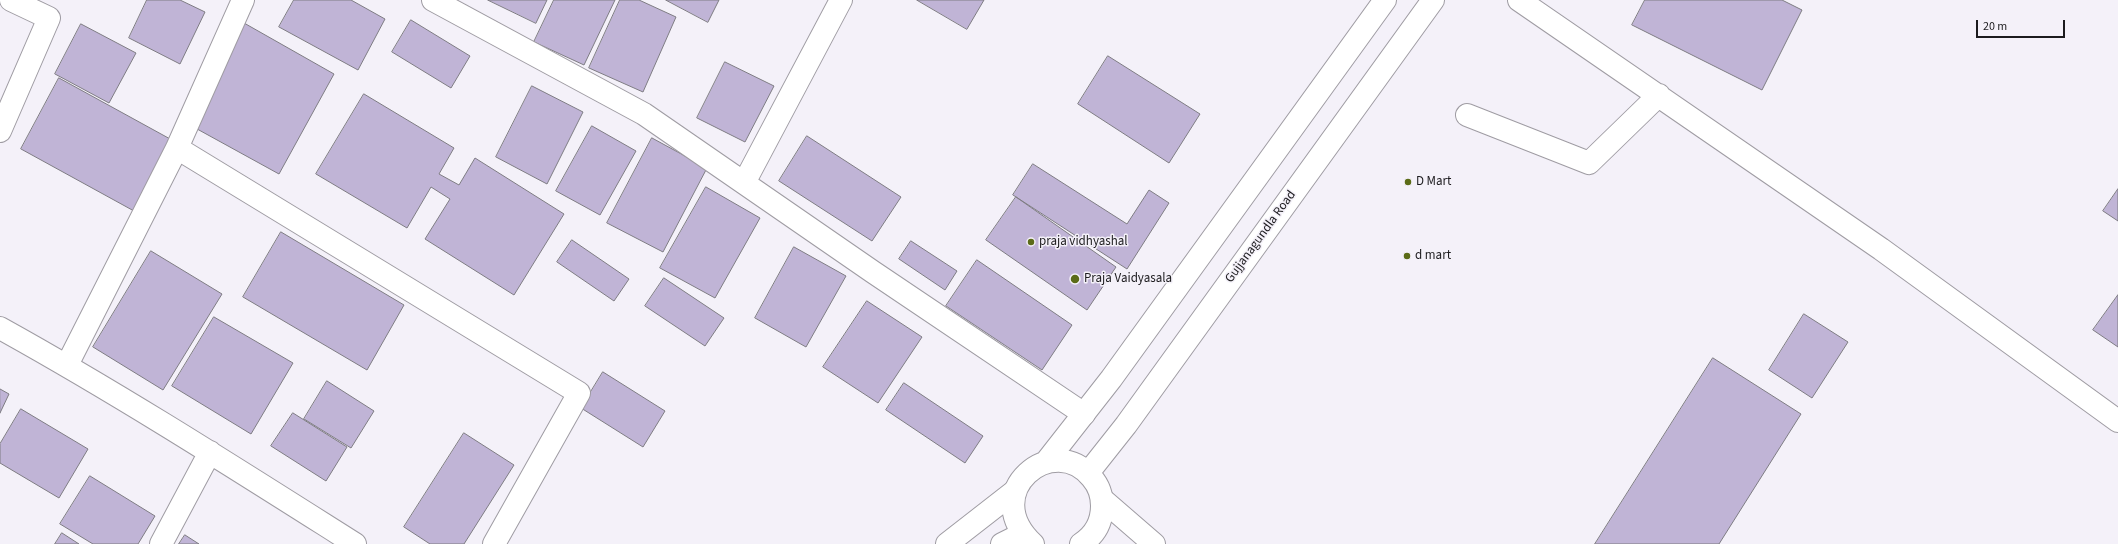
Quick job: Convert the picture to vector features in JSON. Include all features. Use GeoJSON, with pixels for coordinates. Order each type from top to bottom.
{"type":"FeatureCollection","features":[{"type":"Feature","properties":{"kind":"street"},"geometry":{"type":"LineString","coordinates":[[0,132],[49,18],[11,0]]}},
{"type":"Feature","properties":{"kind":"street"},"geometry":{"type":"LineString","coordinates":[[67,365],[177,148],[243,0]]}},
{"type":"Feature","properties":{"kind":"street"},"geometry":{"type":"LineString","coordinates":[[433,0],[644,114],[1084,414]]}},
{"type":"Feature","properties":{"kind":"street"},"geometry":{"type":"LineString","coordinates":[[744,183],[841,0]]}},
{"type":"Feature","properties":{"kind":"street"},"geometry":{"type":"LineString","coordinates":[[1046,462],[1084,414],[1384,0]]}},
{"type":"Feature","properties":{"kind":"street","name":"Gujjanagundla Road"},"geometry":{"type":"LineString","coordinates":[[1088,473],[1126,425],[1433,0]]}},
{"type":"Feature","properties":{"kind":"street"},"geometry":{"type":"LineString","coordinates":[[1519,0],[1881,249],[2118,420]]}},
{"type":"Feature","properties":{"kind":"street"},"geometry":{"type":"LineString","coordinates":[[1467,115],[1590,163],[1659,95]]}},
{"type":"Feature","properties":{"kind":"street"},"geometry":{"type":"LineString","coordinates":[[177,148],[578,393],[494,544]]}},
{"type":"Feature","properties":{"kind":"street"},"geometry":{"type":"LineString","coordinates":[[0,328],[67,365],[210,452],[355,544]]}},
{"type":"Feature","properties":{"kind":"street"},"geometry":{"type":"LineString","coordinates":[[161,544],[210,452]]}},
{"type":"Feature","properties":{"kind":"street"},"geometry":{"type":"LineString","coordinates":[[1002,544],[1027,539],[1015,521],[1012,506],[1015,491],[1022,478],[1033,468],[1046,462],[1061,461],[1076,465],[1088,473],[1098,484],[1102,499],[1102,514],[1097,528],[1088,540],[1081,544]]}},
{"type":"Feature","properties":{"kind":"street"},"geometry":{"type":"LineString","coordinates":[[947,544],[1015,491]]}},
{"type":"Feature","properties":{"kind":"street"},"geometry":{"type":"LineString","coordinates":[[1102,499],[1154,544]]}},
{"type":"Feature","properties":{"kind":"building"},"geometry":{"type":"Polygon","coordinates":[[[147,0],[180,0],[205,12],[180,64],[129,38],[147,0]]]}},
{"type":"Feature","properties":{"kind":"building"},"geometry":{"type":"Polygon","coordinates":[[[294,0],[351,0],[385,19],[358,70],[279,27],[294,0]]]}},
{"type":"Feature","properties":{"kind":"building"},"geometry":{"type":"Polygon","coordinates":[[[488,0],[547,0],[536,23],[488,0]]]}},
{"type":"Feature","properties":{"kind":"building"},"geometry":{"type":"Polygon","coordinates":[[[554,0],[615,0],[584,65],[534,42],[554,0]]]}},
{"type":"Feature","properties":{"kind":"building"},"geometry":{"type":"Polygon","coordinates":[[[620,0],[639,0],[676,17],[643,92],[589,68],[620,0]]]}},
{"type":"Feature","properties":{"kind":"building"},"geometry":{"type":"Polygon","coordinates":[[[666,0],[719,0],[708,22],[666,0]]]}},
{"type":"Feature","properties":{"kind":"building"},"geometry":{"type":"Polygon","coordinates":[[[917,0],[984,0],[967,29],[917,0]]]}},
{"type":"Feature","properties":{"kind":"building"},"geometry":{"type":"Polygon","coordinates":[[[1645,0],[1782,0],[1802,10],[1762,90],[1632,25],[1645,0]]]}},
{"type":"Feature","properties":{"kind":"building"},"geometry":{"type":"Polygon","coordinates":[[[411,20],[470,56],[451,88],[392,52],[411,20]]]}},
{"type":"Feature","properties":{"kind":"building"},"geometry":{"type":"Polygon","coordinates":[[[244,23],[334,74],[279,174],[188,124],[244,23]]]}},
{"type":"Feature","properties":{"kind":"building"},"geometry":{"type":"Polygon","coordinates":[[[81,24],[136,53],[109,103],[55,74],[81,24]]]}},
{"type":"Feature","properties":{"kind":"building"},"geometry":{"type":"Polygon","coordinates":[[[1108,56],[1200,114],[1169,163],[1078,104],[1108,56]]]}},
{"type":"Feature","properties":{"kind":"building"},"geometry":{"type":"Polygon","coordinates":[[[725,62],[774,86],[745,142],[697,118],[725,62]]]}},
{"type":"Feature","properties":{"kind":"building"},"geometry":{"type":"Polygon","coordinates":[[[59,78],[172,140],[134,211],[21,149],[59,78]]]}},
{"type":"Feature","properties":{"kind":"building"},"geometry":{"type":"Polygon","coordinates":[[[532,86],[583,112],[547,184],[496,157],[532,86]]]}},
{"type":"Feature","properties":{"kind":"building"},"geometry":{"type":"Polygon","coordinates":[[[364,94],[454,148],[439,174],[459,185],[475,158],[564,214],[514,295],[425,239],[450,199],[431,187],[407,228],[316,174],[364,94]]]}},
{"type":"Feature","properties":{"kind":"building"},"geometry":{"type":"Polygon","coordinates":[[[592,126],[636,151],[600,215],[556,191],[592,126]]]}},
{"type":"Feature","properties":{"kind":"building"},"geometry":{"type":"Polygon","coordinates":[[[807,136],[901,197],[872,241],[779,181],[807,136]]]}},
{"type":"Feature","properties":{"kind":"building"},"geometry":{"type":"Polygon","coordinates":[[[652,138],[707,168],[663,252],[607,223],[652,138]]]}},
{"type":"Feature","properties":{"kind":"building"},"geometry":{"type":"Polygon","coordinates":[[[1033,164],[1127,224],[1149,190],[1169,203],[1127,269],[1013,195],[1033,164]]]}},
{"type":"Feature","properties":{"kind":"building"},"geometry":{"type":"Polygon","coordinates":[[[706,187],[760,218],[715,298],[660,268],[706,187]]]}},
{"type":"Feature","properties":{"kind":"building"},"geometry":{"type":"Polygon","coordinates":[[[2118,189],[2118,221],[2103,211],[2118,189]]]}},
{"type":"Feature","properties":{"kind":"building"},"geometry":{"type":"Polygon","coordinates":[[[1016,197],[1116,267],[1087,310],[986,240],[1016,197]]]}},
{"type":"Feature","properties":{"kind":"building"},"geometry":{"type":"Polygon","coordinates":[[[281,232],[404,305],[367,370],[243,297],[281,232]]]}},
{"type":"Feature","properties":{"kind":"building"},"geometry":{"type":"Polygon","coordinates":[[[572,240],[629,279],[614,301],[557,262],[572,240]]]}},
{"type":"Feature","properties":{"kind":"building"},"geometry":{"type":"Polygon","coordinates":[[[911,241],[957,271],[945,290],[899,259],[911,241]]]}},
{"type":"Feature","properties":{"kind":"building"},"geometry":{"type":"Polygon","coordinates":[[[794,247],[846,276],[806,347],[755,318],[794,247]]]}},
{"type":"Feature","properties":{"kind":"building"},"geometry":{"type":"Polygon","coordinates":[[[151,251],[222,294],[163,390],[93,347],[151,251]]]}},
{"type":"Feature","properties":{"kind":"building"},"geometry":{"type":"Polygon","coordinates":[[[977,260],[1072,325],[1042,370],[946,306],[977,260]]]}},
{"type":"Feature","properties":{"kind":"building"},"geometry":{"type":"Polygon","coordinates":[[[664,278],[724,318],[705,346],[645,306],[664,278]]]}},
{"type":"Feature","properties":{"kind":"building"},"geometry":{"type":"Polygon","coordinates":[[[2118,295],[2118,347],[2093,330],[2118,295]]]}},
{"type":"Feature","properties":{"kind":"building"},"geometry":{"type":"Polygon","coordinates":[[[867,301],[922,337],[878,403],[823,367],[867,301]]]}},
{"type":"Feature","properties":{"kind":"building"},"geometry":{"type":"Polygon","coordinates":[[[1804,314],[1848,342],[1812,398],[1769,370],[1804,314]]]}},
{"type":"Feature","properties":{"kind":"building"},"geometry":{"type":"Polygon","coordinates":[[[214,317],[293,363],[251,434],[172,386],[214,317]]]}},
{"type":"Feature","properties":{"kind":"building"},"geometry":{"type":"Polygon","coordinates":[[[1713,358],[1801,414],[1719,544],[1595,544],[1713,358]]]}},
{"type":"Feature","properties":{"kind":"building"},"geometry":{"type":"Polygon","coordinates":[[[603,372],[665,411],[643,447],[581,408],[603,372]]]}},
{"type":"Feature","properties":{"kind":"building"},"geometry":{"type":"Polygon","coordinates":[[[327,381],[374,411],[351,448],[304,419],[327,381]]]}},
{"type":"Feature","properties":{"kind":"building"},"geometry":{"type":"Polygon","coordinates":[[[904,383],[983,436],[965,463],[886,410],[904,383]]]}},
{"type":"Feature","properties":{"kind":"building"},"geometry":{"type":"Polygon","coordinates":[[[0,389],[9,394],[0,413],[0,389]]]}},
{"type":"Feature","properties":{"kind":"building"},"geometry":{"type":"Polygon","coordinates":[[[21,409],[88,449],[59,498],[0,463],[0,444],[21,409]]]}},
{"type":"Feature","properties":{"kind":"building"},"geometry":{"type":"Polygon","coordinates":[[[293,413],[347,447],[326,481],[271,446],[293,413]]]}},
{"type":"Feature","properties":{"kind":"building"},"geometry":{"type":"Polygon","coordinates":[[[464,433],[514,465],[464,544],[430,544],[404,527],[464,433]]]}},
{"type":"Feature","properties":{"kind":"building"},"geometry":{"type":"Polygon","coordinates":[[[90,476],[155,516],[138,544],[93,544],[60,524],[90,476]]]}},
{"type":"Feature","properties":{"kind":"building"},"geometry":{"type":"Polygon","coordinates":[[[62,533],[79,544],[55,544],[62,533]]]}},
{"type":"Feature","properties":{"kind":"building"},"geometry":{"type":"Polygon","coordinates":[[[185,535],[199,544],[179,544],[185,535]]]}},
{"type":"Feature","properties":{"kind":"place","name":"D Mart"},"geometry":{"type":"Point","coordinates":[1408,182]}},
{"type":"Feature","properties":{"kind":"place","name":"praja vidhyashal"},"geometry":{"type":"Point","coordinates":[1031,242]}},
{"type":"Feature","properties":{"kind":"place","name":"d mart"},"geometry":{"type":"Point","coordinates":[1407,256]}},
{"type":"Feature","properties":{"kind":"place","name":"Praja Vaidyasala"},"geometry":{"type":"Point","coordinates":[1075,279]}}]}
